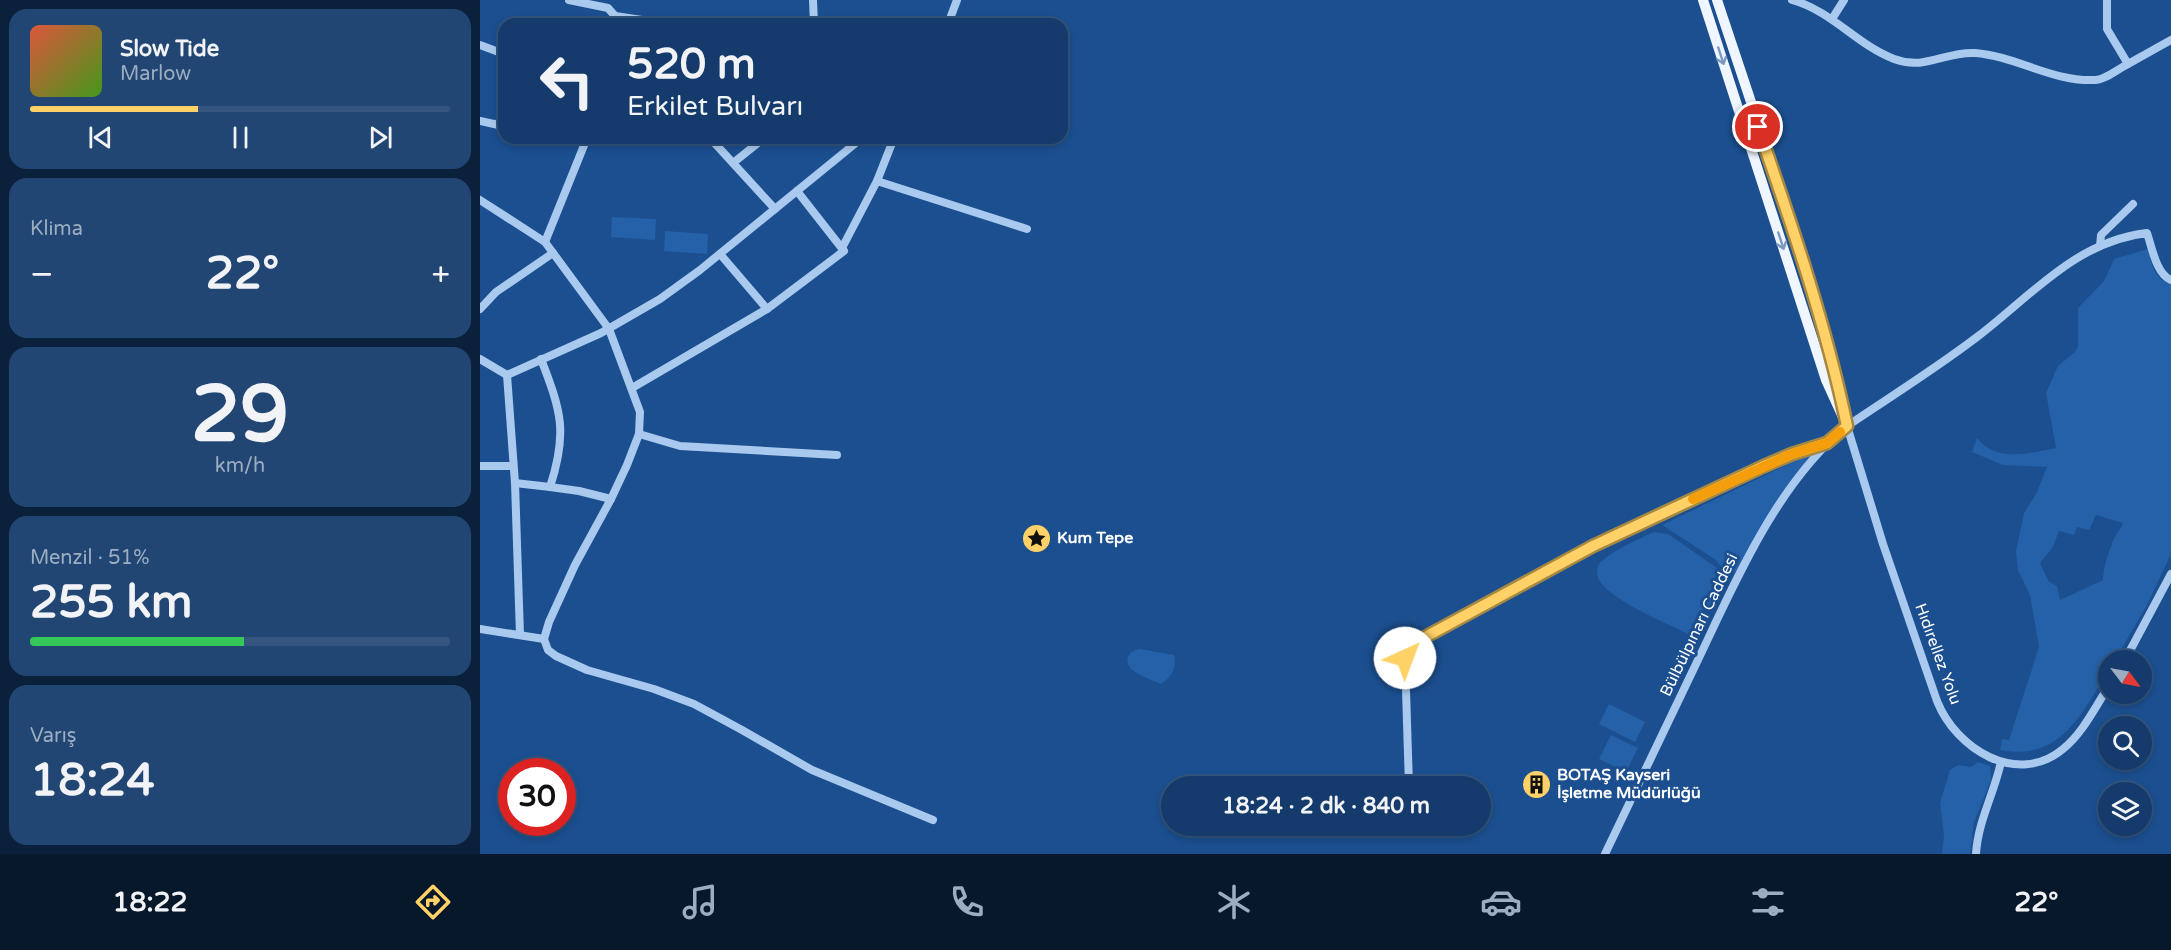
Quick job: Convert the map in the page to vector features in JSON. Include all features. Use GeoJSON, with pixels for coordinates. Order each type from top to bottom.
{"type":"FeatureCollection","features":[{"type":"Feature","properties":{"kind":"main road"},"geometry":{"type":"LineString","coordinates":[[1703,0],[1826,380],[1847,426]]}},
{"type":"Feature","properties":{"kind":"main road"},"geometry":{"type":"LineString","coordinates":[[1717,0],[1785,204],[1837,376],[1847,426]]}},
{"type":"Feature","properties":{"kind":"street"},"geometry":{"type":"LineString","coordinates":[[568,0],[608,8],[613,18]]}},
{"type":"Feature","properties":{"kind":"street"},"geometry":{"type":"LineString","coordinates":[[813,0],[814,18]]}},
{"type":"Feature","properties":{"kind":"street"},"geometry":{"type":"LineString","coordinates":[[950,18],[957,0]]}},
{"type":"Feature","properties":{"kind":"street"},"geometry":{"type":"LineString","coordinates":[[1792,0],[1810,6],[1832,19],[1883,54],[1910,63],[1931,63],[1959,54],[1976,54],[2013,62],[2050,75],[2097,81],[2171,40]]}},
{"type":"Feature","properties":{"kind":"street"},"geometry":{"type":"LineString","coordinates":[[1832,19],[1844,0]]}},
{"type":"Feature","properties":{"kind":"street"},"geometry":{"type":"LineString","coordinates":[[2107,0],[2107,29],[2128,64]]}},
{"type":"Feature","properties":{"kind":"street"},"geometry":{"type":"LineString","coordinates":[[480,45],[498,52]]}},
{"type":"Feature","properties":{"kind":"street"},"geometry":{"type":"LineString","coordinates":[[480,121],[498,125]]}},
{"type":"Feature","properties":{"kind":"street"},"geometry":{"type":"LineString","coordinates":[[545,242],[585,144]]}},
{"type":"Feature","properties":{"kind":"street"},"geometry":{"type":"LineString","coordinates":[[716,144],[775,209]]}},
{"type":"Feature","properties":{"kind":"street"},"geometry":{"type":"LineString","coordinates":[[733,163],[757,144]]}},
{"type":"Feature","properties":{"kind":"street"},"geometry":{"type":"LineString","coordinates":[[507,375],[609,328],[660,298],[720,254],[853,144]]}},
{"type":"Feature","properties":{"kind":"street"},"geometry":{"type":"LineString","coordinates":[[632,388],[767,309],[844,252],[842,249],[877,181],[892,144]]}},
{"type":"Feature","properties":{"kind":"street"},"geometry":{"type":"LineString","coordinates":[[877,181],[1027,229]]}},
{"type":"Feature","properties":{"kind":"street"},"geometry":{"type":"LineString","coordinates":[[797,191],[842,249]]}},
{"type":"Feature","properties":{"kind":"street"},"geometry":{"type":"LineString","coordinates":[[480,200],[545,242],[609,328],[640,412],[639,434],[612,499],[562,592],[544,639],[550,652],[600,674],[654,689],[694,704],[812,770],[933,820]]}},
{"type":"Feature","properties":{"kind":"street"},"geometry":{"type":"LineString","coordinates":[[2100,246],[2101,235],[2133,204]]}},
{"type":"Feature","properties":{"kind":"street","name":"Bülbülpınarı Caddesi"},"geometry":{"type":"LineString","coordinates":[[1605,854],[1751,554],[1784,499],[1827,443],[1847,426],[1961,349],[2061,268],[2100,246],[2118,239],[2147,233],[2159,267],[2166,278],[2171,280]]}},
{"type":"Feature","properties":{"kind":"street"},"geometry":{"type":"LineString","coordinates":[[480,309],[496,292],[553,253]]}},
{"type":"Feature","properties":{"kind":"street"},"geometry":{"type":"LineString","coordinates":[[720,254],[767,309]]}},
{"type":"Feature","properties":{"kind":"street"},"geometry":{"type":"LineString","coordinates":[[480,359],[507,375]]}},
{"type":"Feature","properties":{"kind":"street"},"geometry":{"type":"LineString","coordinates":[[542,359],[555,395],[561,425],[559,458],[550,487]]}},
{"type":"Feature","properties":{"kind":"street"},"geometry":{"type":"LineString","coordinates":[[507,375],[515,483],[520,635]]}},
{"type":"Feature","properties":{"kind":"street","name":"Hıdırellez Yolu"},"geometry":{"type":"LineString","coordinates":[[1847,426],[1883,544],[1939,707],[1949,724],[1976,750],[2001,762],[2017,765],[2030,764],[2055,755],[2069,744],[2098,703]]}},
{"type":"Feature","properties":{"kind":"street"},"geometry":{"type":"LineString","coordinates":[[639,434],[680,446],[837,455]]}},
{"type":"Feature","properties":{"kind":"street"},"geometry":{"type":"LineString","coordinates":[[1408,776],[1405,658],[1408,649],[1416,642],[1593,546],[1764,466],[1827,443]]}},
{"type":"Feature","properties":{"kind":"street"},"geometry":{"type":"LineString","coordinates":[[480,466],[512,466]]}},
{"type":"Feature","properties":{"kind":"street"},"geometry":{"type":"LineString","coordinates":[[515,483],[579,491],[612,499]]}},
{"type":"Feature","properties":{"kind":"street"},"geometry":{"type":"LineString","coordinates":[[2130,650],[2171,574]]}},
{"type":"Feature","properties":{"kind":"street"},"geometry":{"type":"LineString","coordinates":[[480,629],[544,639]]}},
{"type":"Feature","properties":{"kind":"street"},"geometry":{"type":"LineString","coordinates":[[1976,854],[1981,821],[1994,789],[2001,762]]}},
{"type":"Feature","properties":{"kind":"shaded area"},"geometry":{"type":"Polygon","coordinates":[[[612,217],[656,219],[655,240],[611,237],[612,217]]]}},
{"type":"Feature","properties":{"kind":"shaded area"},"geometry":{"type":"Polygon","coordinates":[[[665,231],[708,234],[707,254],[664,251],[665,231]]]}},
{"type":"Feature","properties":{"kind":"shaded area"},"geometry":{"type":"Polygon","coordinates":[[[2148,249],[2157,275],[2171,282],[2171,554],[2146,607],[2121,650],[2098,650],[2098,688],[2068,730],[2054,741],[2039,748],[2021,752],[2000,750],[2002,739],[2009,740],[2039,647],[2030,595],[2018,570],[2016,551],[2024,513],[2036,494],[2047,467],[2003,465],[1972,452],[1977,438],[1985,446],[2003,453],[2025,454],[2056,448],[2046,393],[2058,366],[2075,352],[2078,346],[2078,308],[2104,281],[2114,259],[2148,249]],[[2096,515],[2089,530],[2077,527],[2074,535],[2059,531],[2053,547],[2040,563],[2049,582],[2057,586],[2060,600],[2103,580],[2109,551],[2123,523],[2096,515]]]}},
{"type":"Feature","properties":{"kind":"shaded area"},"geometry":{"type":"Polygon","coordinates":[[[1819,453],[1775,515],[1746,562],[1725,581],[1722,568],[1716,560],[1662,525],[1803,457],[1819,453]]]}},
{"type":"Feature","properties":{"kind":"shaded area"},"geometry":{"type":"Polygon","coordinates":[[[1654,532],[1668,534],[1717,568],[1722,583],[1694,637],[1631,606],[1609,591],[1597,575],[1598,566],[1607,557],[1654,532]]]}},
{"type":"Feature","properties":{"kind":"shaded area"},"geometry":{"type":"Polygon","coordinates":[[[1140,649],[1174,655],[1173,671],[1161,684],[1139,674],[1130,667],[1129,655],[1140,649]]]}},
{"type":"Feature","properties":{"kind":"shaded area"},"geometry":{"type":"Polygon","coordinates":[[[1609,704],[1645,722],[1635,742],[1599,724],[1609,704]]]}},
{"type":"Feature","properties":{"kind":"shaded area"},"geometry":{"type":"Polygon","coordinates":[[[1611,735],[1638,748],[1626,772],[1599,759],[1611,735]]]}},
{"type":"Feature","properties":{"kind":"shaded area"},"geometry":{"type":"Polygon","coordinates":[[[1978,762],[1990,766],[1991,780],[1974,822],[1970,854],[1942,854],[1944,835],[1940,803],[1950,770],[1958,765],[1971,767],[1978,762]]]}},
{"type":"Feature","properties":{"kind":"slow traffic"},"geometry":{"type":"LineString","coordinates":[[1693,499],[1792,454],[1827,443],[1840,432]]}},
{"type":"Feature","properties":{"kind":"place","name":"Kum Tepe"},"geometry":{"type":"Point","coordinates":[1036,538]}},
{"type":"Feature","properties":{"kind":"place","name":"BOTAŞ Kayseri İşletme Müdürlüğü"},"geometry":{"type":"Point","coordinates":[1536,784]}},
{"type":"Feature","properties":{"kind":"route"},"geometry":{"type":"LineString","coordinates":[[1405,658],[1408,649],[1416,642],[1593,546],[1764,466],[1827,443],[1847,426],[1837,376],[1785,204],[1758,127]]}}]}
